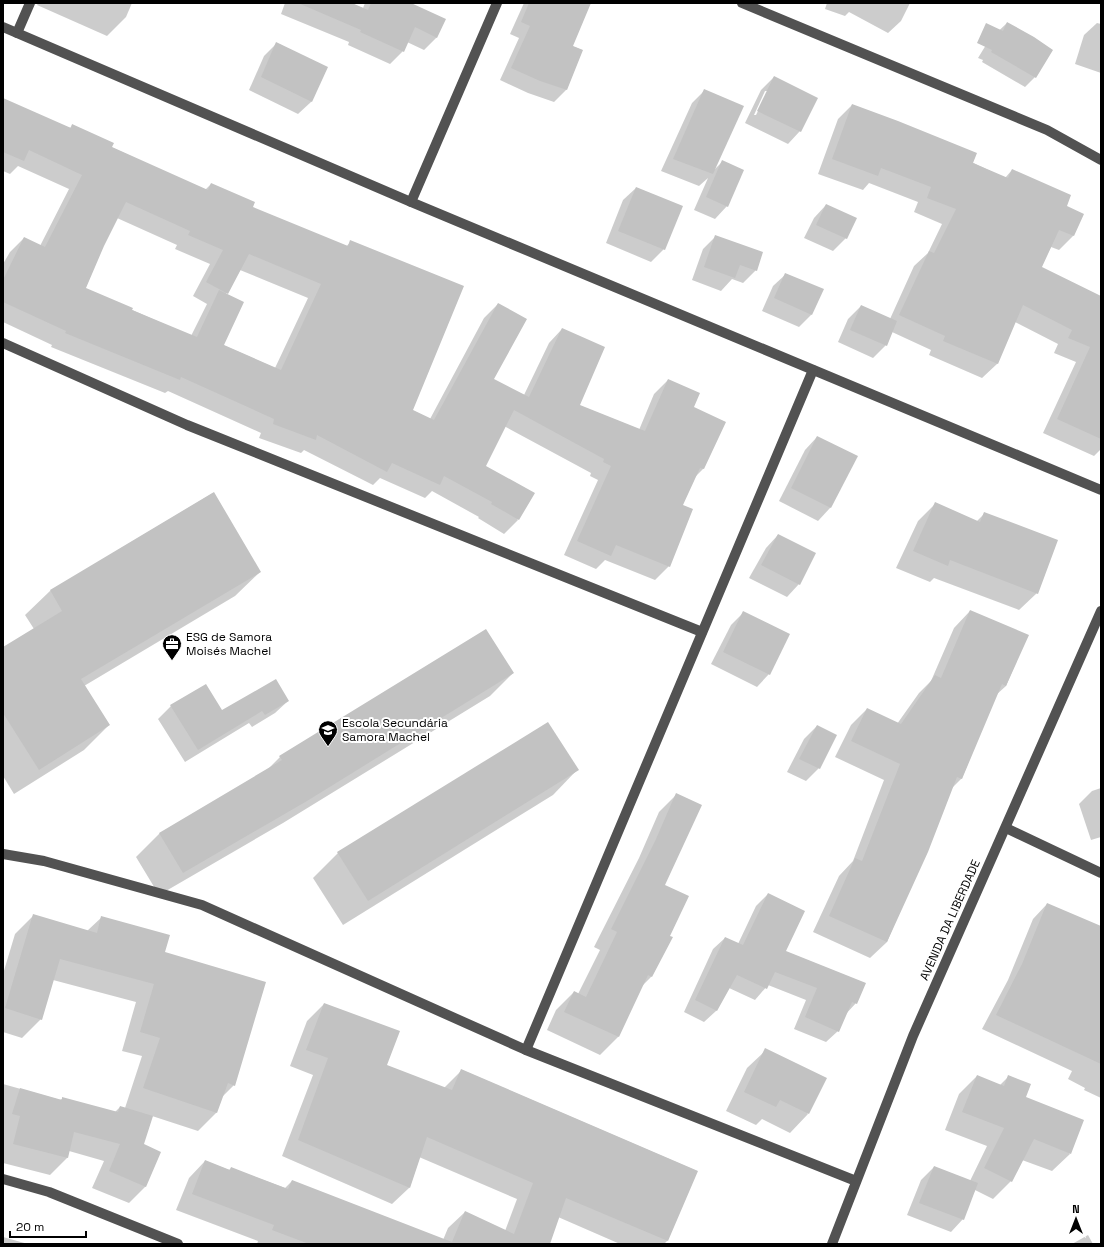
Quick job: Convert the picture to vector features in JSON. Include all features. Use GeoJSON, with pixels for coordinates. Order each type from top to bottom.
{"type":"FeatureCollection","features":[{"type":"Feature","properties":{"kind":"street"},"geometry":{"type":"LineString","coordinates":[[17,33],[30,3]]}},
{"type":"Feature","properties":{"kind":"street"},"geometry":{"type":"LineString","coordinates":[[411,202],[497,3]]}},
{"type":"Feature","properties":{"kind":"street"},"geometry":{"type":"LineString","coordinates":[[742,3],[1047,130],[1101,160]]}},
{"type":"Feature","properties":{"kind":"street"},"geometry":{"type":"LineString","coordinates":[[3,27],[411,202],[1101,490]]}},
{"type":"Feature","properties":{"kind":"street"},"geometry":{"type":"LineString","coordinates":[[3,343],[187,425],[702,632]]}},
{"type":"Feature","properties":{"kind":"street"},"geometry":{"type":"LineString","coordinates":[[526,1050],[813,370]]}},
{"type":"Feature","properties":{"kind":"street","name":"AVENIDA DA LIBERDADE"},"geometry":{"type":"LineString","coordinates":[[832,1244],[913,1036],[1101,611]]}},
{"type":"Feature","properties":{"kind":"street"},"geometry":{"type":"LineString","coordinates":[[1006,828],[1101,872]]}},
{"type":"Feature","properties":{"kind":"street"},"geometry":{"type":"LineString","coordinates":[[3,854],[44,861],[202,905],[526,1050],[856,1181]]}},
{"type":"Feature","properties":{"kind":"street"},"geometry":{"type":"LineString","coordinates":[[3,1179],[49,1192],[178,1244]]}},
{"type":"Feature","properties":{"kind":"building"},"geometry":{"type":"Polygon","coordinates":[[[298,3],[352,3],[368,10],[371,3],[411,3],[446,19],[437,38],[415,27],[404,52],[360,32],[361,30],[298,3]]]}},
{"type":"Feature","properties":{"kind":"building"},"geometry":{"type":"Polygon","coordinates":[[[529,3],[591,3],[573,46],[583,50],[567,90],[540,81],[511,68],[530,26],[521,22],[529,3]]]}},
{"type":"Feature","properties":{"kind":"building"},"geometry":{"type":"Polygon","coordinates":[[[1007,22],[1034,37],[1053,50],[1036,78],[991,52],[992,50],[977,43],[986,23],[1003,31],[1007,22]]]}},
{"type":"Feature","properties":{"kind":"building"},"geometry":{"type":"Polygon","coordinates":[[[276,42],[328,67],[312,102],[261,77],[276,42]]]}},
{"type":"Feature","properties":{"kind":"building"},"geometry":{"type":"Polygon","coordinates":[[[774,76],[818,98],[801,132],[757,111],[774,76]]]}},
{"type":"Feature","properties":{"kind":"building"},"geometry":{"type":"Polygon","coordinates":[[[704,89],[744,106],[713,174],[673,159],[704,89]]]}},
{"type":"Feature","properties":{"kind":"building"},"geometry":{"type":"Polygon","coordinates":[[[3,98],[71,128],[72,124],[114,143],[112,147],[208,190],[211,183],[255,202],[253,207],[348,246],[350,240],[464,286],[413,410],[434,420],[498,303],[527,319],[494,379],[529,397],[562,328],[605,347],[580,405],[645,431],[668,379],[700,393],[694,407],[726,422],[704,469],[700,468],[683,505],[693,509],[670,567],[616,545],[611,556],[577,541],[611,466],[603,462],[604,459],[514,410],[486,466],[535,493],[519,520],[491,504],[492,502],[444,476],[440,485],[392,463],[387,472],[317,435],[316,440],[273,424],[274,419],[181,377],[180,380],[65,333],[66,331],[3,302],[3,280],[24,237],[45,247],[82,175],[29,150],[24,161],[3,152],[3,98]],[[126,202],[104,246],[86,288],[133,308],[132,310],[197,337],[219,290],[244,302],[224,345],[281,370],[321,284],[249,254],[228,294],[206,282],[223,250],[188,235],[190,231],[126,202]]]}},
{"type":"Feature","properties":{"kind":"building"},"geometry":{"type":"Polygon","coordinates":[[[852,104],[977,153],[973,163],[1008,178],[1012,169],[1071,195],[1067,206],[1084,214],[1074,236],[1059,230],[1042,267],[1101,296],[1101,439],[1057,419],[1090,347],[1068,338],[1072,330],[1023,305],[998,364],[943,341],[945,336],[899,315],[929,251],[934,253],[956,209],[927,198],[931,187],[881,168],[878,176],[832,159],[852,104]]]}},
{"type":"Feature","properties":{"kind":"building"},"geometry":{"type":"Polygon","coordinates":[[[722,160],[744,170],[728,207],[706,197],[722,160]]]}},
{"type":"Feature","properties":{"kind":"building"},"geometry":{"type":"Polygon","coordinates":[[[636,187],[683,206],[665,250],[618,231],[636,187]]]}},
{"type":"Feature","properties":{"kind":"building"},"geometry":{"type":"Polygon","coordinates":[[[826,204],[857,218],[847,239],[816,225],[826,204]]]}},
{"type":"Feature","properties":{"kind":"building"},"geometry":{"type":"Polygon","coordinates":[[[715,235],[763,252],[757,271],[740,265],[735,278],[704,267],[715,235]]]}},
{"type":"Feature","properties":{"kind":"building"},"geometry":{"type":"Polygon","coordinates":[[[785,273],[824,289],[812,315],[774,298],[785,273]]]}},
{"type":"Feature","properties":{"kind":"building"},"geometry":{"type":"Polygon","coordinates":[[[861,305],[897,321],[887,346],[850,330],[861,305]]]}},
{"type":"Feature","properties":{"kind":"building"},"geometry":{"type":"Polygon","coordinates":[[[817,436],[858,456],[831,508],[791,488],[817,436]]]}},
{"type":"Feature","properties":{"kind":"building"},"geometry":{"type":"Polygon","coordinates":[[[214,492],[261,572],[81,679],[110,725],[39,770],[3,713],[3,647],[62,611],[50,590],[214,492]]]}},
{"type":"Feature","properties":{"kind":"building"},"geometry":{"type":"Polygon","coordinates":[[[935,502],[980,522],[984,512],[1058,540],[1038,594],[950,560],[948,566],[913,551],[935,502]]]}},
{"type":"Feature","properties":{"kind":"building"},"geometry":{"type":"Polygon","coordinates":[[[778,534],[816,553],[800,585],[761,565],[778,534]]]}},
{"type":"Feature","properties":{"kind":"building"},"geometry":{"type":"Polygon","coordinates":[[[970,610],[1029,635],[1006,686],[1002,684],[962,779],[957,777],[928,852],[887,942],[829,916],[855,858],[862,861],[900,764],[851,741],[867,708],[901,724],[935,675],[941,678],[970,610]]]}},
{"type":"Feature","properties":{"kind":"building"},"geometry":{"type":"Polygon","coordinates":[[[743,611],[790,634],[770,675],[723,652],[743,611]]]}},
{"type":"Feature","properties":{"kind":"building"},"geometry":{"type":"Polygon","coordinates":[[[486,629],[514,673],[307,801],[183,873],[159,833],[282,760],[279,756],[486,629]]]}},
{"type":"Feature","properties":{"kind":"building"},"geometry":{"type":"Polygon","coordinates":[[[276,679],[289,701],[265,715],[262,711],[198,750],[170,705],[206,684],[222,710],[276,679]]]}},
{"type":"Feature","properties":{"kind":"building"},"geometry":{"type":"Polygon","coordinates":[[[548,722],[579,770],[368,901],[337,852],[548,722]]]}},
{"type":"Feature","properties":{"kind":"building"},"geometry":{"type":"Polygon","coordinates":[[[817,725],[837,735],[820,769],[799,759],[817,725]]]}},
{"type":"Feature","properties":{"kind":"building"},"geometry":{"type":"Polygon","coordinates":[[[676,793],[702,805],[665,885],[689,896],[670,936],[673,937],[652,977],[648,975],[619,1037],[564,1012],[574,991],[586,997],[617,932],[611,929],[656,839],[676,793]]]}},
{"type":"Feature","properties":{"kind":"building"},"geometry":{"type":"Polygon","coordinates":[[[768,893],[805,911],[786,951],[866,983],[857,1004],[852,1002],[839,1032],[805,1017],[817,988],[775,972],[767,989],[737,975],[717,1011],[695,1000],[725,937],[743,945],[768,893]]]}},
{"type":"Feature","properties":{"kind":"building"},"geometry":{"type":"Polygon","coordinates":[[[1047,903],[1101,926],[1101,1064],[996,1015],[1022,964],[1047,903]]]}},
{"type":"Feature","properties":{"kind":"building"},"geometry":{"type":"Polygon","coordinates":[[[33,914],[97,933],[101,916],[170,935],[165,952],[266,982],[235,1086],[228,1083],[217,1113],[143,1088],[160,1038],[140,1032],[154,984],[60,959],[42,1020],[5,1008],[33,914]]]}},
{"type":"Feature","properties":{"kind":"building"},"geometry":{"type":"Polygon","coordinates":[[[324,1003],[400,1031],[387,1065],[452,1090],[461,1069],[698,1171],[668,1241],[566,1198],[550,1244],[309,1244],[272,1230],[274,1225],[192,1194],[205,1160],[230,1170],[231,1167],[288,1189],[292,1180],[452,1242],[465,1211],[514,1234],[533,1183],[427,1137],[410,1188],[298,1140],[328,1058],[306,1050],[324,1003]]]}},
{"type":"Feature","properties":{"kind":"building"},"geometry":{"type":"Polygon","coordinates":[[[765,1048],[827,1078],[809,1114],[780,1100],[776,1107],[744,1092],[765,1048]]]}},
{"type":"Feature","properties":{"kind":"building"},"geometry":{"type":"Polygon","coordinates":[[[977,1075],[1004,1086],[1008,1075],[1031,1084],[1026,1097],[1084,1120],[1071,1154],[1034,1139],[1012,1182],[984,1168],[1004,1128],[962,1112],[977,1075]]]}},
{"type":"Feature","properties":{"kind":"building"},"geometry":{"type":"Polygon","coordinates":[[[20,1088],[62,1100],[62,1097],[118,1112],[120,1106],[153,1116],[144,1144],[161,1152],[146,1187],[109,1171],[120,1144],[74,1132],[68,1158],[13,1144],[20,1116],[12,1114],[20,1088]]]}},
{"type":"Feature","properties":{"kind":"building"},"geometry":{"type":"Polygon","coordinates":[[[934,1166],[978,1183],[964,1220],[919,1203],[934,1166]]]}},
{"type":"Feature","properties":{"kind":"place","name":"ESG de Samora Moisés Machel"},"geometry":{"type":"Point","coordinates":[172,661]}},
{"type":"Feature","properties":{"kind":"place","name":"Escola Secundária Samora Machel"},"geometry":{"type":"Point","coordinates":[328,747]}}]}
